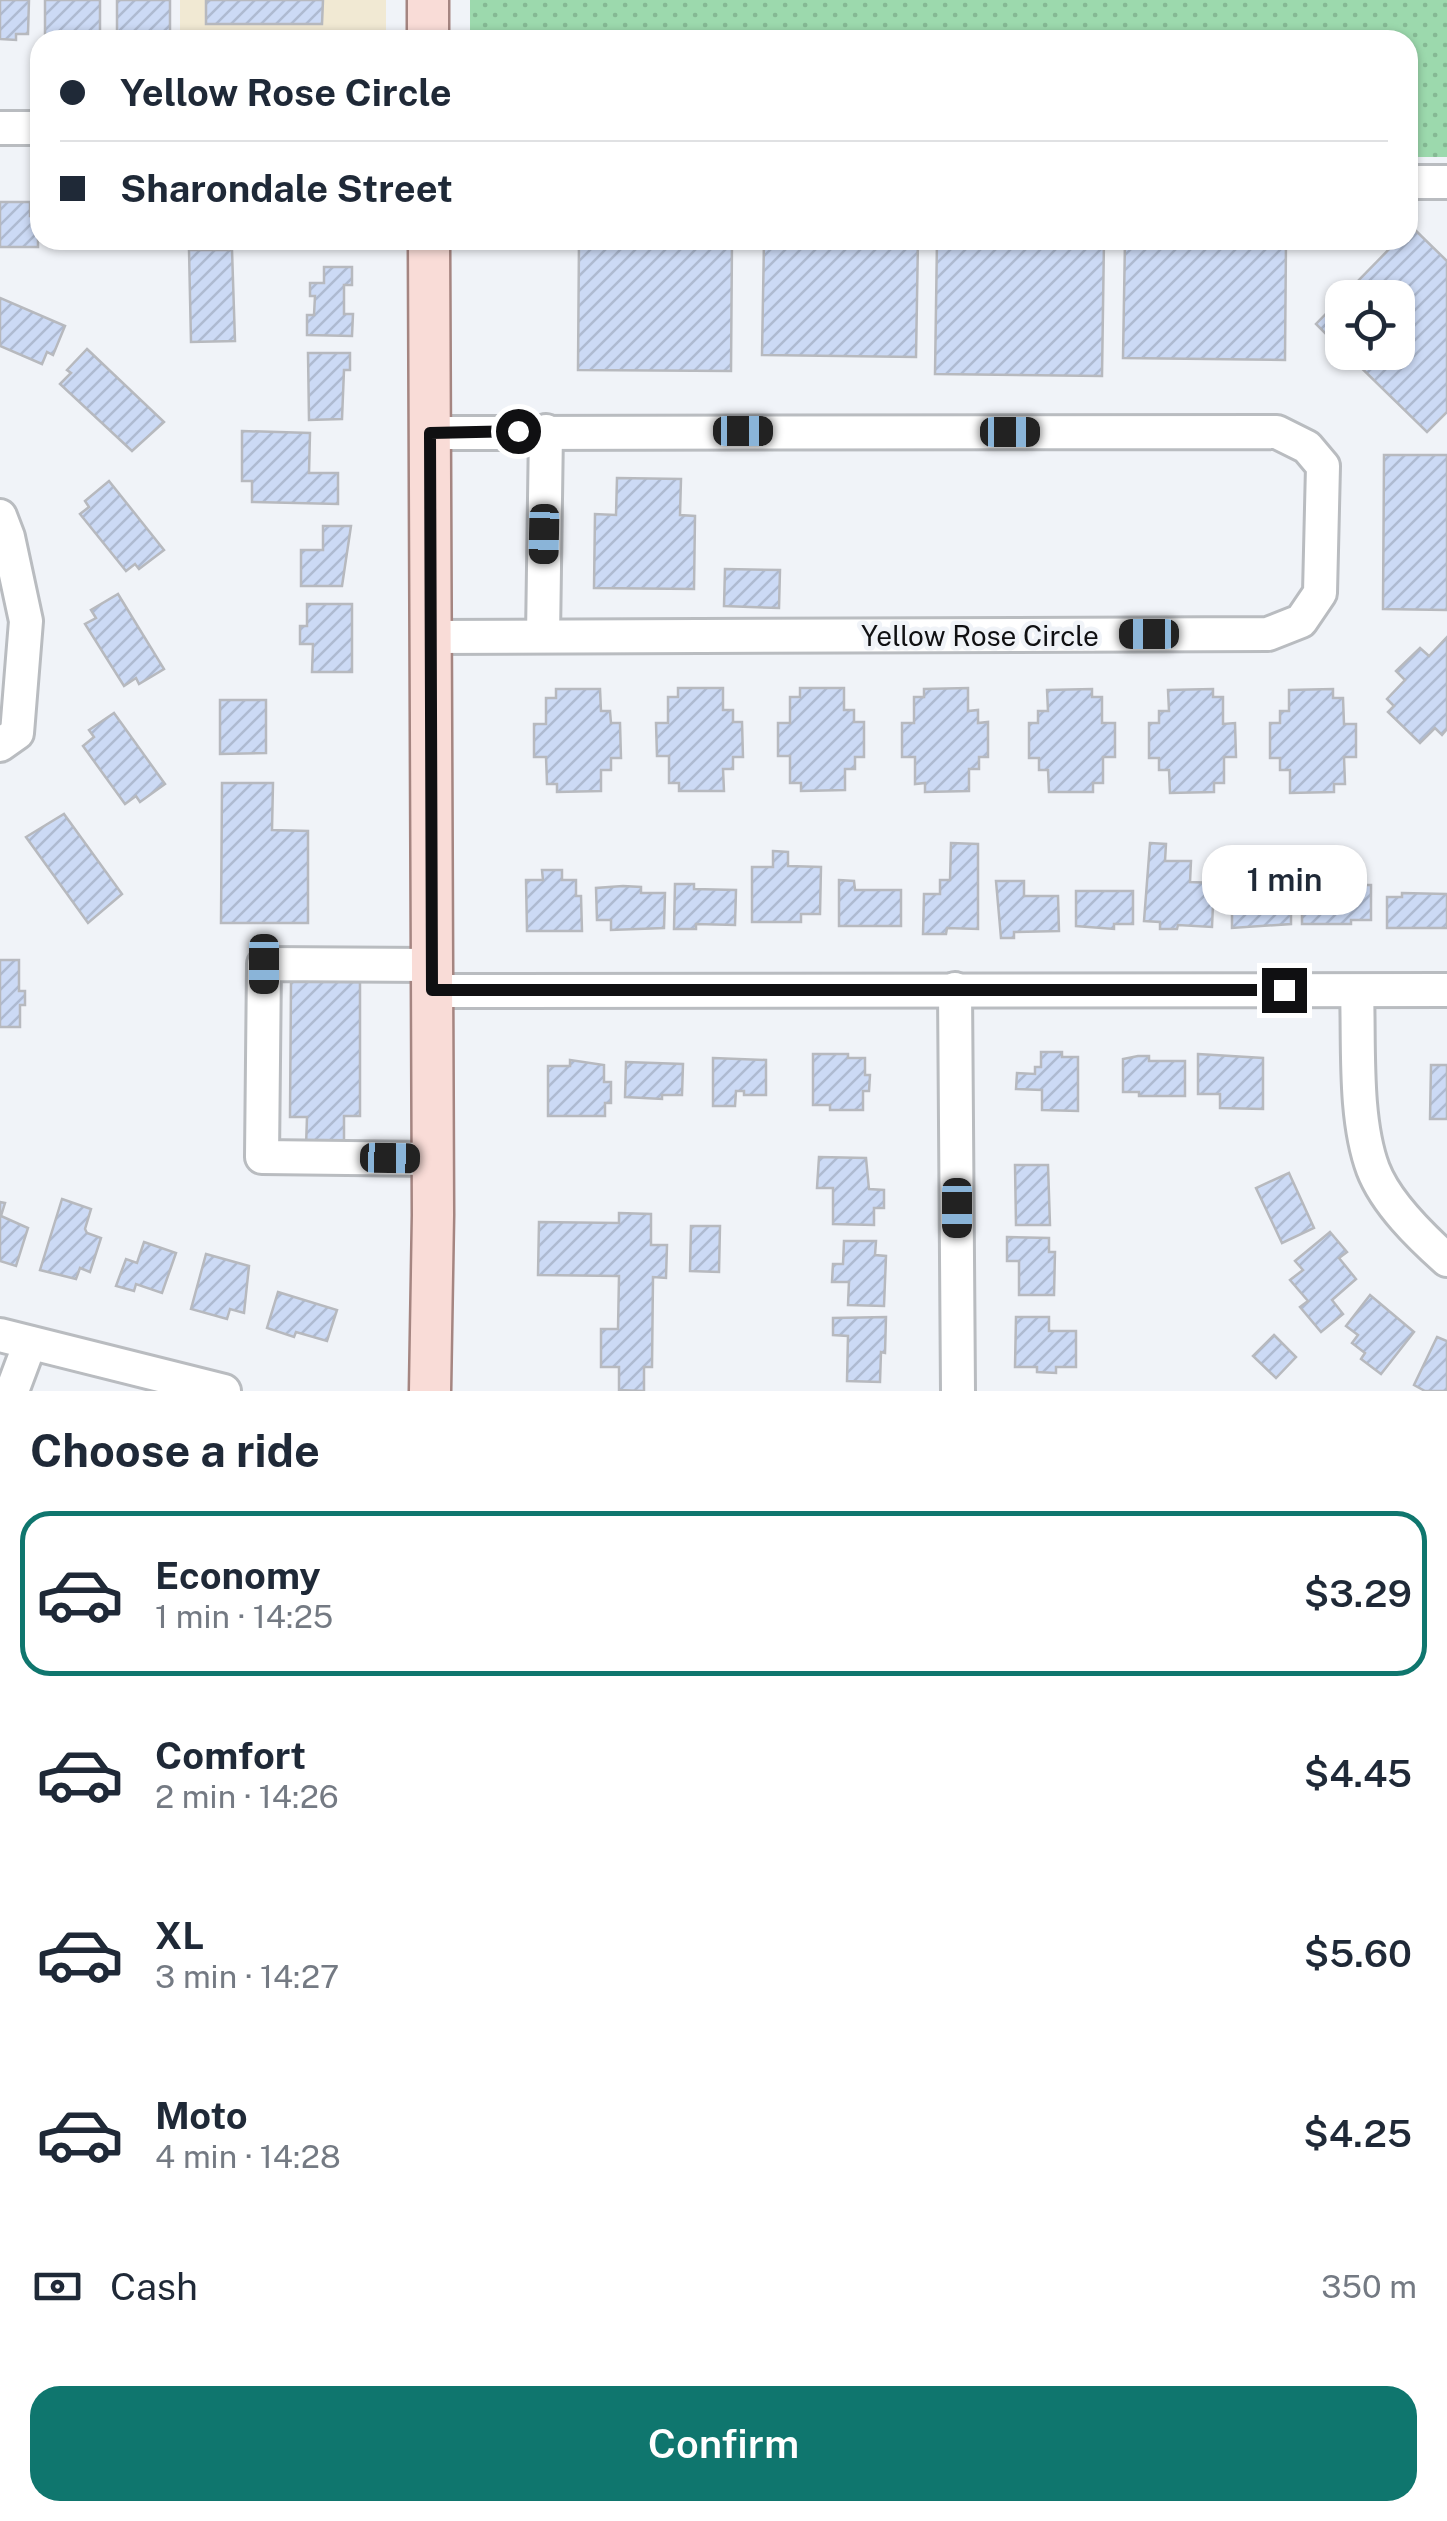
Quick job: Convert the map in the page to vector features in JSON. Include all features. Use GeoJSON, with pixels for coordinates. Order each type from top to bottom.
{"type":"FeatureCollection","features":[{"type":"Feature","properties":{"kind":"main road"},"geometry":{"type":"LineString","coordinates":[[428,0],[428,30]]}},
{"type":"Feature","properties":{"kind":"main road"},"geometry":{"type":"LineString","coordinates":[[429,250],[430,1391]]}},
{"type":"Feature","properties":{"kind":"street"},"geometry":{"type":"LineString","coordinates":[[0,128],[30,128]]}},
{"type":"Feature","properties":{"kind":"street"},"geometry":{"type":"LineString","coordinates":[[1418,182],[1447,182]]}},
{"type":"Feature","properties":{"kind":"street"},"geometry":{"type":"LineString","coordinates":[[543,636],[546,431]]}},
{"type":"Feature","properties":{"kind":"street","name":"Yellow Rose Circle"},"geometry":{"type":"LineString","coordinates":[[430,433],[1277,432],[1307,448],[1323,466],[1320,593],[1301,621],[1268,634],[430,637]]}},
{"type":"Feature","properties":{"kind":"street"},"geometry":{"type":"LineString","coordinates":[[0,516],[26,621],[17,733],[0,746]]}},
{"type":"Feature","properties":{"kind":"street"},"geometry":{"type":"LineString","coordinates":[[432,1158],[262,1157],[264,964],[432,978],[955,989],[1447,990]]}},
{"type":"Feature","properties":{"kind":"street"},"geometry":{"type":"LineString","coordinates":[[955,989],[958,1391]]}},
{"type":"Feature","properties":{"kind":"street"},"geometry":{"type":"LineString","coordinates":[[1357,990],[1363,1129],[1373,1170],[1388,1196],[1447,1260]]}},
{"type":"Feature","properties":{"kind":"street"},"geometry":{"type":"LineString","coordinates":[[12,1391],[15,1339],[224,1391]]}},
{"type":"Feature","properties":{"kind":"shaded area"},"geometry":{"type":"Polygon","coordinates":[[[180,0],[386,0],[386,30],[180,30],[180,0]]]}},
{"type":"Feature","properties":{"kind":"green space"},"geometry":{"type":"Polygon","coordinates":[[[470,0],[1447,0],[1447,157],[1418,157],[1418,30],[470,30],[470,0]]]}},
{"type":"Feature","properties":{"kind":"building"},"geometry":{"type":"Polygon","coordinates":[[[0,0],[29,0],[28,34],[16,34],[16,40],[0,39],[0,0]]]}},
{"type":"Feature","properties":{"kind":"building"},"geometry":{"type":"Polygon","coordinates":[[[45,0],[100,0],[100,30],[45,30],[45,0]]]}},
{"type":"Feature","properties":{"kind":"building"},"geometry":{"type":"Polygon","coordinates":[[[117,0],[170,0],[170,30],[117,30],[117,0]]]}},
{"type":"Feature","properties":{"kind":"building"},"geometry":{"type":"Polygon","coordinates":[[[206,0],[323,0],[322,24],[206,24],[206,0]]]}},
{"type":"Feature","properties":{"kind":"building"},"geometry":{"type":"Polygon","coordinates":[[[0,202],[30,202],[30,247],[0,247],[0,202]]]}},
{"type":"Feature","properties":{"kind":"building"},"geometry":{"type":"Polygon","coordinates":[[[1418,233],[1447,261],[1447,412],[1427,432],[1363,370],[1415,370],[1415,280],[1359,280],[1388,250],[1418,250],[1418,233]]]}},
{"type":"Feature","properties":{"kind":"building"},"geometry":{"type":"Polygon","coordinates":[[[189,250],[232,250],[235,341],[191,342],[189,250]]]}},
{"type":"Feature","properties":{"kind":"building"},"geometry":{"type":"Polygon","coordinates":[[[579,250],[732,250],[731,371],[578,370],[579,250]]]}},
{"type":"Feature","properties":{"kind":"building"},"geometry":{"type":"Polygon","coordinates":[[[764,250],[918,250],[916,357],[762,355],[764,250]]]}},
{"type":"Feature","properties":{"kind":"building"},"geometry":{"type":"Polygon","coordinates":[[[937,250],[1104,250],[1102,376],[935,374],[937,250]]]}},
{"type":"Feature","properties":{"kind":"building"},"geometry":{"type":"Polygon","coordinates":[[[1125,250],[1286,250],[1285,360],[1123,358],[1125,250]]]}},
{"type":"Feature","properties":{"kind":"building"},"geometry":{"type":"Polygon","coordinates":[[[324,267],[352,267],[352,285],[344,285],[344,314],[353,314],[352,336],[307,335],[307,315],[314,315],[315,296],[310,296],[310,283],[324,283],[324,267]]]}},
{"type":"Feature","properties":{"kind":"building"},"geometry":{"type":"Polygon","coordinates":[[[0,298],[65,326],[53,355],[47,352],[42,364],[0,346],[0,298]]]}},
{"type":"Feature","properties":{"kind":"building"},"geometry":{"type":"Polygon","coordinates":[[[1325,315],[1325,333],[1316,324],[1325,315]]]}},
{"type":"Feature","properties":{"kind":"building"},"geometry":{"type":"Polygon","coordinates":[[[87,349],[164,422],[132,451],[60,384],[71,373],[67,370],[87,349]]]}},
{"type":"Feature","properties":{"kind":"building"},"geometry":{"type":"Polygon","coordinates":[[[308,353],[350,353],[350,370],[344,370],[342,419],[309,420],[308,353]]]}},
{"type":"Feature","properties":{"kind":"building"},"geometry":{"type":"Polygon","coordinates":[[[242,431],[310,433],[309,473],[338,473],[338,504],[252,502],[252,481],[242,481],[242,431]]]}},
{"type":"Feature","properties":{"kind":"building"},"geometry":{"type":"Polygon","coordinates":[[[1384,455],[1447,455],[1447,610],[1383,609],[1384,455]]]}},
{"type":"Feature","properties":{"kind":"building"},"geometry":{"type":"Polygon","coordinates":[[[617,478],[681,479],[680,515],[695,516],[694,589],[594,588],[595,514],[616,515],[617,478]]]}},
{"type":"Feature","properties":{"kind":"building"},"geometry":{"type":"Polygon","coordinates":[[[109,481],[164,550],[139,569],[135,564],[126,571],[80,514],[89,507],[85,501],[109,481]]]}},
{"type":"Feature","properties":{"kind":"building"},"geometry":{"type":"Polygon","coordinates":[[[323,526],[351,526],[342,586],[301,586],[301,550],[323,550],[323,526]]]}},
{"type":"Feature","properties":{"kind":"building"},"geometry":{"type":"Polygon","coordinates":[[[725,569],[780,570],[779,608],[724,606],[725,569]]]}},
{"type":"Feature","properties":{"kind":"building"},"geometry":{"type":"Polygon","coordinates":[[[118,594],[164,669],[139,684],[136,678],[124,686],[85,624],[96,618],[91,610],[118,594]]]}},
{"type":"Feature","properties":{"kind":"building"},"geometry":{"type":"Polygon","coordinates":[[[307,604],[352,604],[352,672],[312,672],[313,644],[300,644],[300,626],[307,626],[307,604]]]}},
{"type":"Feature","properties":{"kind":"building"},"geometry":{"type":"Polygon","coordinates":[[[1447,637],[1447,729],[1442,735],[1435,728],[1420,743],[1388,712],[1394,706],[1387,699],[1405,680],[1396,671],[1420,648],[1429,656],[1447,637]]]}},
{"type":"Feature","properties":{"kind":"building"},"geometry":{"type":"Polygon","coordinates":[[[678,688],[723,688],[723,710],[733,710],[733,722],[742,722],[743,757],[733,757],[733,769],[723,769],[724,791],[679,791],[679,783],[669,783],[669,756],[657,756],[656,723],[668,723],[668,697],[678,697],[678,688]]]}},
{"type":"Feature","properties":{"kind":"building"},"geometry":{"type":"Polygon","coordinates":[[[800,688],[844,688],[844,710],[854,710],[854,722],[864,722],[864,757],[855,757],[855,769],[845,769],[845,790],[801,791],[801,783],[790,783],[790,756],[778,756],[778,723],[790,723],[790,697],[800,697],[800,688]]]}},
{"type":"Feature","properties":{"kind":"building"},"geometry":{"type":"Polygon","coordinates":[[[968,688],[968,711],[978,710],[978,723],[988,722],[988,757],[979,757],[979,769],[969,769],[969,791],[925,792],[925,783],[915,784],[915,757],[902,757],[902,723],[914,723],[914,697],[924,697],[924,689],[968,688]]]}},
{"type":"Feature","properties":{"kind":"building"},"geometry":{"type":"Polygon","coordinates":[[[556,689],[600,689],[601,711],[610,711],[611,723],[620,723],[621,758],[611,758],[611,770],[601,770],[601,791],[557,792],[557,784],[547,784],[546,757],[534,757],[534,724],[546,724],[546,698],[556,698],[556,689]]]}},
{"type":"Feature","properties":{"kind":"building"},"geometry":{"type":"Polygon","coordinates":[[[1092,689],[1092,697],[1102,697],[1102,723],[1115,723],[1115,757],[1103,757],[1103,783],[1093,783],[1093,792],[1049,792],[1048,770],[1039,770],[1039,758],[1029,758],[1029,723],[1038,723],[1038,711],[1048,711],[1047,690],[1092,689]]]}},
{"type":"Feature","properties":{"kind":"building"},"geometry":{"type":"Polygon","coordinates":[[[1213,689],[1213,697],[1223,697],[1223,724],[1235,723],[1236,757],[1224,757],[1224,783],[1214,783],[1214,792],[1170,793],[1169,770],[1159,770],[1159,758],[1149,758],[1149,723],[1159,723],[1159,711],[1169,711],[1168,690],[1213,689]]]}},
{"type":"Feature","properties":{"kind":"building"},"geometry":{"type":"Polygon","coordinates":[[[1333,689],[1333,698],[1343,698],[1344,724],[1356,724],[1356,757],[1344,757],[1345,784],[1334,784],[1334,792],[1290,793],[1290,770],[1280,770],[1280,758],[1270,758],[1270,723],[1280,723],[1280,711],[1289,711],[1289,690],[1333,689]]]}},
{"type":"Feature","properties":{"kind":"building"},"geometry":{"type":"Polygon","coordinates":[[[220,700],[266,700],[266,753],[220,754],[220,700]]]}},
{"type":"Feature","properties":{"kind":"building"},"geometry":{"type":"Polygon","coordinates":[[[114,713],[165,784],[140,802],[136,796],[125,804],[83,746],[94,737],[89,730],[114,713]]]}},
{"type":"Feature","properties":{"kind":"building"},"geometry":{"type":"Polygon","coordinates":[[[222,783],[273,783],[272,830],[308,831],[308,923],[221,923],[222,783]]]}},
{"type":"Feature","properties":{"kind":"building"},"geometry":{"type":"Polygon","coordinates":[[[64,814],[122,894],[88,923],[26,837],[64,814]]]}},
{"type":"Feature","properties":{"kind":"building"},"geometry":{"type":"Polygon","coordinates":[[[951,843],[978,844],[978,929],[947,928],[946,934],[923,934],[924,894],[940,894],[940,880],[950,880],[951,843]]]}},
{"type":"Feature","properties":{"kind":"building"},"geometry":{"type":"Polygon","coordinates":[[[1150,843],[1166,844],[1165,861],[1191,861],[1190,882],[1214,883],[1212,927],[1178,925],[1177,929],[1160,929],[1160,922],[1144,921],[1150,843]]]}},
{"type":"Feature","properties":{"kind":"building"},"geometry":{"type":"Polygon","coordinates":[[[773,851],[788,852],[788,866],[821,867],[820,914],[801,914],[801,922],[752,922],[752,867],[773,867],[773,851]]]}},
{"type":"Feature","properties":{"kind":"building"},"geometry":{"type":"Polygon","coordinates":[[[1232,858],[1267,858],[1269,878],[1291,878],[1291,924],[1232,928],[1232,858]]]}},
{"type":"Feature","properties":{"kind":"building"},"geometry":{"type":"Polygon","coordinates":[[[542,870],[562,870],[562,880],[576,880],[576,896],[581,896],[582,931],[527,931],[526,880],[543,880],[542,870]]]}},
{"type":"Feature","properties":{"kind":"building"},"geometry":{"type":"Polygon","coordinates":[[[1332,877],[1351,877],[1351,885],[1371,885],[1371,920],[1302,924],[1302,887],[1332,885],[1332,877]]]}},
{"type":"Feature","properties":{"kind":"building"},"geometry":{"type":"Polygon","coordinates":[[[839,880],[854,881],[855,890],[901,890],[901,926],[839,926],[839,880]]]}},
{"type":"Feature","properties":{"kind":"building"},"geometry":{"type":"Polygon","coordinates":[[[996,881],[1024,881],[1024,896],[1058,896],[1059,931],[1014,932],[1014,938],[1001,938],[996,881]]]}},
{"type":"Feature","properties":{"kind":"building"},"geometry":{"type":"Polygon","coordinates":[[[675,884],[694,884],[694,889],[736,890],[735,925],[696,924],[696,929],[674,929],[675,884]]]}},
{"type":"Feature","properties":{"kind":"building"},"geometry":{"type":"Polygon","coordinates":[[[641,887],[641,893],[665,893],[664,928],[611,930],[611,920],[597,920],[596,888],[641,887]]]}},
{"type":"Feature","properties":{"kind":"building"},"geometry":{"type":"Polygon","coordinates":[[[1076,891],[1133,891],[1133,924],[1114,924],[1114,929],[1076,926],[1076,891]]]}},
{"type":"Feature","properties":{"kind":"building"},"geometry":{"type":"Polygon","coordinates":[[[1402,893],[1447,894],[1447,928],[1387,928],[1387,897],[1402,897],[1402,893]]]}},
{"type":"Feature","properties":{"kind":"building"},"geometry":{"type":"Polygon","coordinates":[[[0,960],[19,960],[19,991],[25,991],[25,1005],[20,1005],[20,1027],[0,1027],[0,960]]]}},
{"type":"Feature","properties":{"kind":"building"},"geometry":{"type":"Polygon","coordinates":[[[291,981],[360,982],[360,1116],[344,1116],[344,1147],[306,1147],[307,1117],[290,1117],[291,981]]]}},
{"type":"Feature","properties":{"kind":"building"},"geometry":{"type":"Polygon","coordinates":[[[1041,1052],[1078,1057],[1078,1111],[1042,1110],[1042,1090],[1016,1089],[1017,1073],[1035,1074],[1035,1067],[1041,1067],[1041,1052]]]}},
{"type":"Feature","properties":{"kind":"building"},"geometry":{"type":"Polygon","coordinates":[[[813,1054],[865,1058],[865,1075],[870,1075],[869,1091],[863,1091],[863,1110],[830,1110],[830,1105],[813,1105],[813,1054]]]}},
{"type":"Feature","properties":{"kind":"building"},"geometry":{"type":"Polygon","coordinates":[[[1198,1054],[1263,1058],[1263,1109],[1220,1108],[1220,1094],[1198,1094],[1198,1054]]]}},
{"type":"Feature","properties":{"kind":"building"},"geometry":{"type":"Polygon","coordinates":[[[1149,1056],[1149,1061],[1185,1061],[1185,1096],[1123,1092],[1123,1059],[1149,1056]]]}},
{"type":"Feature","properties":{"kind":"building"},"geometry":{"type":"Polygon","coordinates":[[[713,1058],[766,1060],[766,1095],[736,1091],[735,1106],[713,1106],[713,1058]]]}},
{"type":"Feature","properties":{"kind":"building"},"geometry":{"type":"Polygon","coordinates":[[[570,1060],[604,1065],[604,1082],[611,1082],[611,1103],[605,1103],[605,1116],[548,1116],[548,1066],[570,1066],[570,1060]]]}},
{"type":"Feature","properties":{"kind":"building"},"geometry":{"type":"Polygon","coordinates":[[[626,1062],[683,1064],[682,1095],[662,1095],[662,1099],[625,1097],[626,1062]]]}},
{"type":"Feature","properties":{"kind":"building"},"geometry":{"type":"Polygon","coordinates":[[[1431,1065],[1447,1065],[1447,1119],[1430,1119],[1431,1065]]]}},
{"type":"Feature","properties":{"kind":"building"},"geometry":{"type":"Polygon","coordinates":[[[819,1157],[866,1158],[869,1189],[884,1190],[884,1208],[874,1208],[874,1225],[833,1224],[833,1188],[817,1188],[819,1157]]]}},
{"type":"Feature","properties":{"kind":"building"},"geometry":{"type":"Polygon","coordinates":[[[1015,1165],[1048,1165],[1050,1225],[1016,1225],[1015,1165]]]}},
{"type":"Feature","properties":{"kind":"building"},"geometry":{"type":"Polygon","coordinates":[[[1289,1173],[1314,1228],[1282,1243],[1256,1188],[1289,1173]]]}},
{"type":"Feature","properties":{"kind":"building"},"geometry":{"type":"Polygon","coordinates":[[[62,1199],[91,1209],[85,1229],[101,1238],[90,1272],[80,1268],[76,1279],[40,1270],[62,1199]]]}},
{"type":"Feature","properties":{"kind":"building"},"geometry":{"type":"Polygon","coordinates":[[[0,1202],[5,1203],[1,1216],[28,1228],[16,1266],[0,1261],[0,1202]]]}},
{"type":"Feature","properties":{"kind":"building"},"geometry":{"type":"Polygon","coordinates":[[[619,1213],[651,1214],[651,1245],[667,1245],[666,1278],[653,1277],[652,1367],[644,1367],[644,1391],[619,1390],[619,1367],[601,1367],[601,1329],[618,1329],[619,1276],[538,1275],[539,1222],[619,1223],[619,1213]]]}},
{"type":"Feature","properties":{"kind":"building"},"geometry":{"type":"Polygon","coordinates":[[[691,1226],[720,1226],[719,1272],[690,1271],[691,1226]]]}},
{"type":"Feature","properties":{"kind":"building"},"geometry":{"type":"Polygon","coordinates":[[[1330,1232],[1347,1252],[1339,1258],[1356,1279],[1332,1300],[1343,1314],[1321,1332],[1300,1307],[1308,1301],[1290,1280],[1303,1270],[1295,1261],[1330,1232]]]}},
{"type":"Feature","properties":{"kind":"building"},"geometry":{"type":"Polygon","coordinates":[[[1007,1237],[1049,1238],[1049,1252],[1055,1252],[1054,1295],[1019,1295],[1019,1261],[1007,1261],[1007,1237]]]}},
{"type":"Feature","properties":{"kind":"building"},"geometry":{"type":"Polygon","coordinates":[[[844,1241],[876,1241],[875,1255],[886,1256],[884,1306],[848,1305],[849,1282],[832,1282],[833,1264],[843,1264],[844,1241]]]}},
{"type":"Feature","properties":{"kind":"building"},"geometry":{"type":"Polygon","coordinates":[[[144,1242],[176,1253],[162,1293],[136,1284],[134,1291],[116,1286],[126,1259],[137,1263],[144,1242]]]}},
{"type":"Feature","properties":{"kind":"building"},"geometry":{"type":"Polygon","coordinates":[[[206,1254],[249,1266],[244,1313],[230,1309],[227,1319],[191,1309],[206,1254]]]}},
{"type":"Feature","properties":{"kind":"building"},"geometry":{"type":"Polygon","coordinates":[[[278,1292],[337,1310],[327,1341],[296,1332],[294,1337],[267,1328],[278,1292]]]}},
{"type":"Feature","properties":{"kind":"building"},"geometry":{"type":"Polygon","coordinates":[[[1370,1295],[1414,1332],[1381,1374],[1361,1359],[1365,1353],[1352,1343],[1358,1335],[1346,1326],[1370,1295]]]}},
{"type":"Feature","properties":{"kind":"building"},"geometry":{"type":"Polygon","coordinates":[[[886,1317],[880,1382],[847,1381],[848,1336],[833,1335],[833,1318],[886,1317]]]}},
{"type":"Feature","properties":{"kind":"building"},"geometry":{"type":"Polygon","coordinates":[[[1016,1317],[1049,1317],[1049,1331],[1076,1331],[1076,1367],[1056,1367],[1056,1373],[1037,1372],[1037,1367],[1015,1367],[1016,1317]]]}},
{"type":"Feature","properties":{"kind":"building"},"geometry":{"type":"Polygon","coordinates":[[[1274,1335],[1296,1357],[1276,1378],[1253,1356],[1274,1335]]]}},
{"type":"Feature","properties":{"kind":"building"},"geometry":{"type":"Polygon","coordinates":[[[1437,1337],[1447,1341],[1447,1391],[1425,1391],[1414,1385],[1437,1337]]]}},
{"type":"Feature","properties":{"kind":"route"},"geometry":{"type":"LineString","coordinates":[[518,431],[430,433],[432,990],[1284,990]]}}]}
